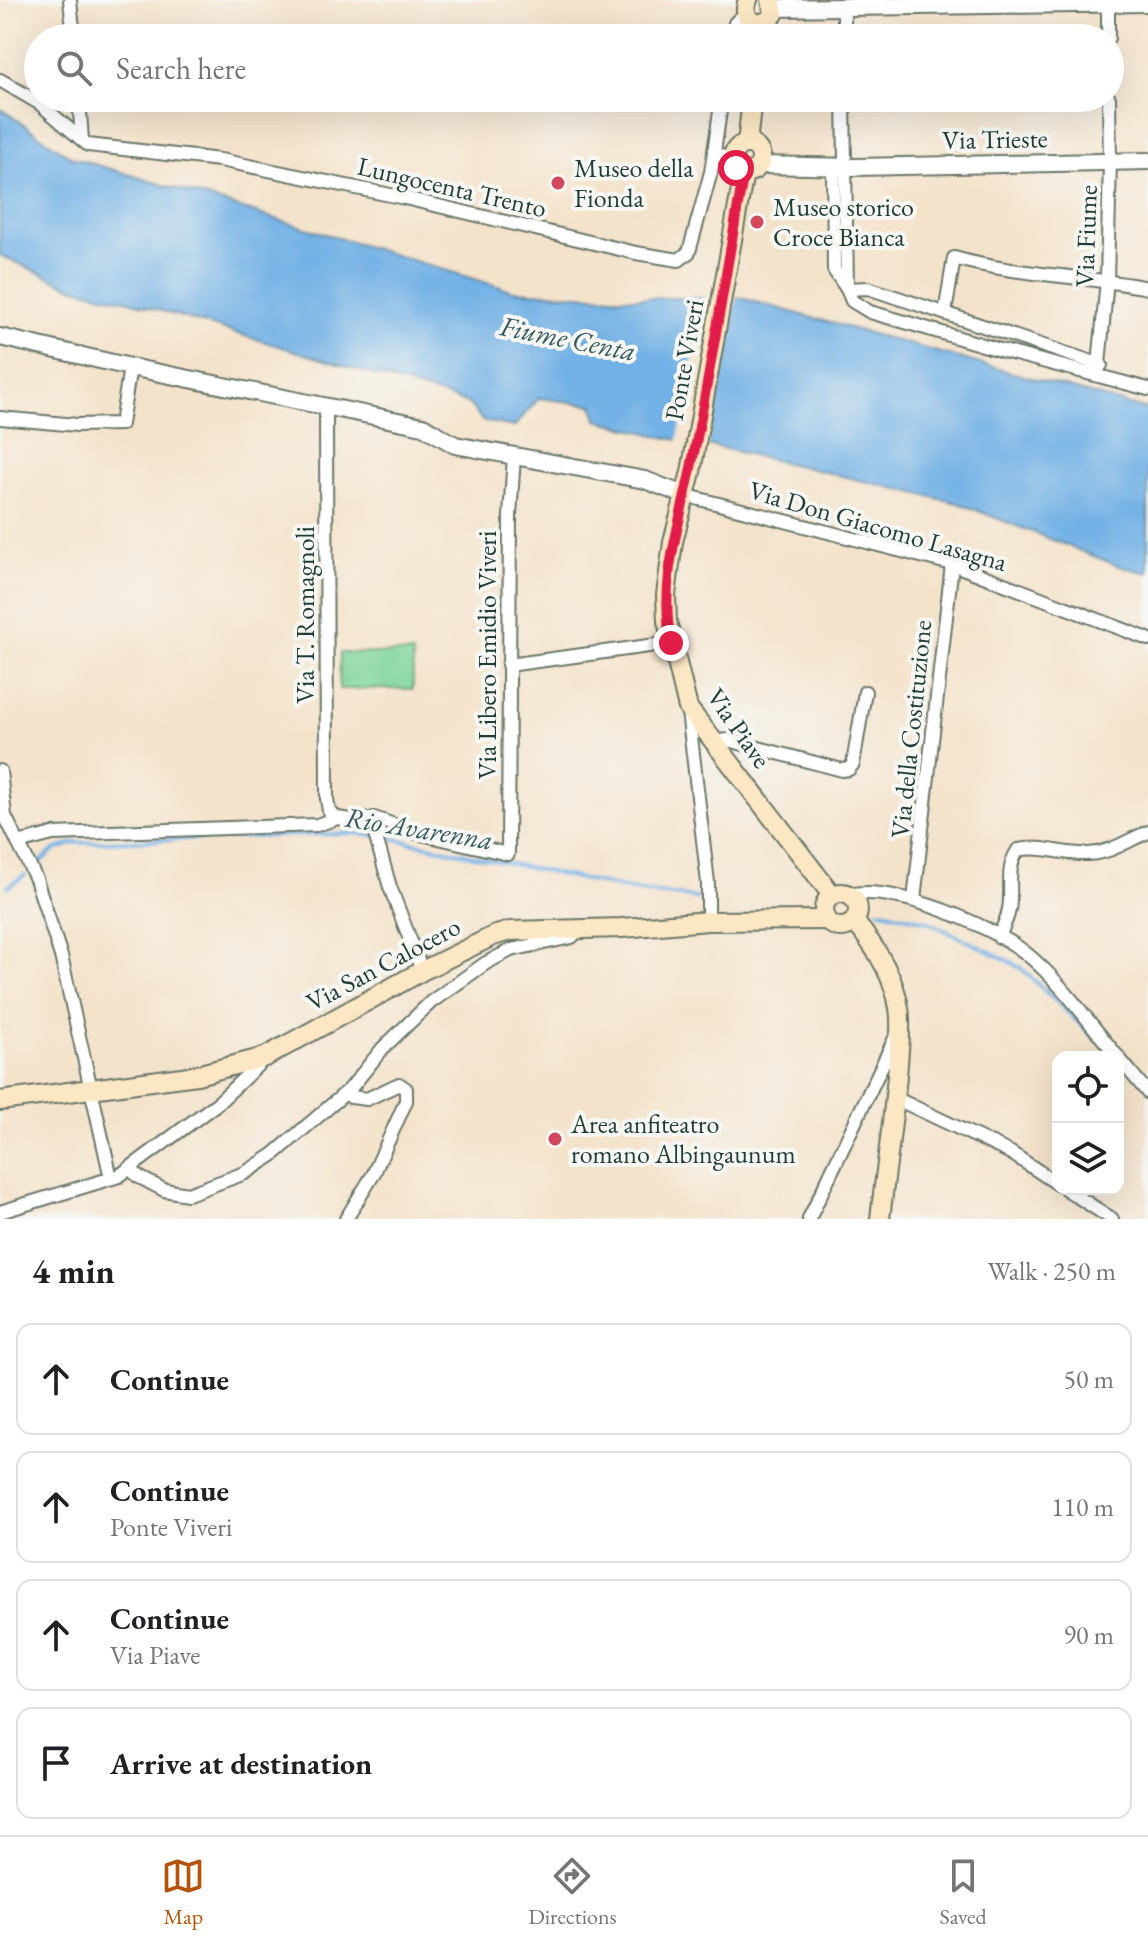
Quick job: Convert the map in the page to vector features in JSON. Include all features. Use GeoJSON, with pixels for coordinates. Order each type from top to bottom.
{"type":"FeatureCollection","features":[{"type":"Feature","properties":{"kind":"main road"},"geometry":{"type":"LineString","coordinates":[[751,19],[768,22],[774,14],[773,4]]}},
{"type":"Feature","properties":{"kind":"main road","name":"Ponte Viveri"},"geometry":{"type":"LineString","coordinates":[[691,472],[729,257],[750,112]]}},
{"type":"Feature","properties":{"kind":"main road","name":"Via Piave"},"geometry":{"type":"LineString","coordinates":[[691,472],[673,542],[666,595],[671,643],[688,708],[841,895]]}},
{"type":"Feature","properties":{"kind":"main road"},"geometry":{"type":"LineString","coordinates":[[841,895],[858,909],[854,921],[842,927],[827,920],[824,915],[824,904],[841,895]]}},
{"type":"Feature","properties":{"kind":"main road","name":"Via San Calocero"},"geometry":{"type":"LineString","coordinates":[[0,1101],[197,1075],[265,1057],[422,971],[502,934],[529,929],[622,928],[708,921],[827,920]]}},
{"type":"Feature","properties":{"kind":"main road"},"geometry":{"type":"LineString","coordinates":[[854,921],[872,942],[890,975],[899,1006],[895,1098],[880,1219]]}},
{"type":"Feature","properties":{"kind":"street"},"geometry":{"type":"LineString","coordinates":[[70,0],[73,24]]}},
{"type":"Feature","properties":{"kind":"street"},"geometry":{"type":"LineString","coordinates":[[1108,3],[1108,24]]}},
{"type":"Feature","properties":{"kind":"street"},"geometry":{"type":"LineString","coordinates":[[773,4],[1148,3]]}},
{"type":"Feature","properties":{"kind":"street"},"geometry":{"type":"LineString","coordinates":[[0,80],[24,91]]}},
{"type":"Feature","properties":{"kind":"street"},"geometry":{"type":"LineString","coordinates":[[57,112],[82,140]]}},
{"type":"Feature","properties":{"kind":"street"},"geometry":{"type":"LineString","coordinates":[[80,112],[82,140]]}},
{"type":"Feature","properties":{"kind":"street"},"geometry":{"type":"LineString","coordinates":[[720,112],[714,153],[743,159]]}},
{"type":"Feature","properties":{"kind":"street"},"geometry":{"type":"LineString","coordinates":[[843,112],[838,166],[847,289],[852,301],[870,312],[1000,350],[1100,370]]}},
{"type":"Feature","properties":{"kind":"street","name":"Via Fiume"},"geometry":{"type":"LineString","coordinates":[[1100,370],[1107,280],[1109,112]]}},
{"type":"Feature","properties":{"kind":"street","name":"Lungocenta Trento"},"geometry":{"type":"LineString","coordinates":[[82,140],[88,145],[251,166],[679,260],[689,252],[714,153]]}},
{"type":"Feature","properties":{"kind":"street","name":"Via Trieste"},"geometry":{"type":"LineString","coordinates":[[743,159],[838,166],[1148,161]]}},
{"type":"Feature","properties":{"kind":"street"},"geometry":{"type":"LineString","coordinates":[[945,313],[954,258],[991,268],[1107,280],[1148,288]]}},
{"type":"Feature","properties":{"kind":"street"},"geometry":{"type":"LineString","coordinates":[[847,289],[868,288],[945,313],[1148,389]]}},
{"type":"Feature","properties":{"kind":"street"},"geometry":{"type":"LineString","coordinates":[[0,337],[130,367],[423,426],[455,445],[645,480],[684,495]]}},
{"type":"Feature","properties":{"kind":"street"},"geometry":{"type":"LineString","coordinates":[[0,418],[77,425],[121,424],[130,367]]}},
{"type":"Feature","properties":{"kind":"street","name":"Via T. Romagnoli"},"geometry":{"type":"LineString","coordinates":[[326,407],[327,799],[329,811],[337,818]]}},
{"type":"Feature","properties":{"kind":"street","name":"Via Libero Emidio Viveri"},"geometry":{"type":"LineString","coordinates":[[337,818],[348,821],[374,818],[417,833],[508,854],[510,516],[514,456]]}},
{"type":"Feature","properties":{"kind":"street","name":"Via Don Giacomo Lasagna"},"geometry":{"type":"LineString","coordinates":[[684,495],[952,564],[1148,639]]}},
{"type":"Feature","properties":{"kind":"street","name":"Via della Costituzione"},"geometry":{"type":"LineString","coordinates":[[914,900],[952,564]]}},
{"type":"Feature","properties":{"kind":"street"},"geometry":{"type":"LineString","coordinates":[[508,665],[671,643]]}},
{"type":"Feature","properties":{"kind":"street"},"geometry":{"type":"LineString","coordinates":[[713,742],[728,740],[790,759],[849,769],[853,764],[865,692]]}},
{"type":"Feature","properties":{"kind":"street"},"geometry":{"type":"LineString","coordinates":[[688,708],[708,883],[708,921]]}},
{"type":"Feature","properties":{"kind":"street"},"geometry":{"type":"LineString","coordinates":[[0,771],[5,816],[36,879],[61,956],[111,1178]]}},
{"type":"Feature","properties":{"kind":"street"},"geometry":{"type":"LineString","coordinates":[[18,843],[53,834],[317,825],[337,818]]}},
{"type":"Feature","properties":{"kind":"street"},"geometry":{"type":"LineString","coordinates":[[373,827],[390,887],[422,971]]}},
{"type":"Feature","properties":{"kind":"street"},"geometry":{"type":"LineString","coordinates":[[999,937],[1007,922],[1010,902],[1010,862],[1018,850],[1031,847],[1088,854],[1118,849],[1148,831]]}},
{"type":"Feature","properties":{"kind":"street"},"geometry":{"type":"LineString","coordinates":[[841,895],[863,891],[914,900],[999,937],[1026,953],[1045,971],[1113,1051]]}},
{"type":"Feature","properties":{"kind":"street"},"geometry":{"type":"LineString","coordinates":[[130,1169],[164,1190],[188,1194],[245,1173],[273,1155],[350,1089],[383,1048],[442,994],[486,963],[511,950],[572,937],[579,928]]}},
{"type":"Feature","properties":{"kind":"street"},"geometry":{"type":"LineString","coordinates":[[809,1219],[900,1027]]}},
{"type":"Feature","properties":{"kind":"street"},"geometry":{"type":"LineString","coordinates":[[0,1212],[111,1178],[130,1169],[219,1102],[265,1057]]}},
{"type":"Feature","properties":{"kind":"street"},"geometry":{"type":"LineString","coordinates":[[1124,1064],[1148,1093]]}},
{"type":"Feature","properties":{"kind":"street"},"geometry":{"type":"LineString","coordinates":[[346,1219],[373,1175],[406,1101],[406,1089],[399,1084],[367,1099],[351,1097],[350,1089]]}},
{"type":"Feature","properties":{"kind":"street"},"geometry":{"type":"LineString","coordinates":[[895,1098],[1011,1153],[1052,1180]]}},
{"type":"Feature","properties":{"kind":"street"},"geometry":{"type":"LineString","coordinates":[[1075,1195],[1112,1219]]}},
{"type":"Feature","properties":{"kind":"green space"},"geometry":{"type":"Polygon","coordinates":[[[340,653],[413,653],[413,689],[339,689],[340,653]]]}},
{"type":"Feature","properties":{"kind":"water","name":"Fiume Centa"},"geometry":{"type":"Polygon","coordinates":[[[0,108],[71,157],[514,291],[629,298],[741,298],[1148,410],[1148,573],[1119,566],[958,503],[597,420],[593,405],[539,398],[514,427],[483,421],[468,403],[129,301],[71,287],[0,255],[0,108]]]}},
{"type":"Feature","properties":{"kind":"pier"},"geometry":{"type":"Polygon","coordinates":[[[704,294],[737,294],[707,449],[677,444],[704,294]]]}},
{"type":"Feature","properties":{"kind":"waterway","name":"Rio Avarenna"},"geometry":{"type":"LineString","coordinates":[[40,862],[54,850],[74,843],[356,833],[632,890],[697,898]]}},
{"type":"Feature","properties":{"kind":"waterway","name":"Rio Avarenna"},"geometry":{"type":"LineString","coordinates":[[8,887],[25,875]]}},
{"type":"Feature","properties":{"kind":"waterway","name":"Rio Avarenna"},"geometry":{"type":"LineString","coordinates":[[878,910],[926,921],[1007,960],[1022,969],[1096,1039]]}},
{"type":"Feature","properties":{"kind":"place","name":"Museo della Fionda"},"geometry":{"type":"Point","coordinates":[558,183]}},
{"type":"Feature","properties":{"kind":"place","name":"Museo storico Croce Bianca"},"geometry":{"type":"Point","coordinates":[757,222]}},
{"type":"Feature","properties":{"kind":"place","name":"Area anfiteatro romano Albingaunum"},"geometry":{"type":"Point","coordinates":[555,1139]}},
{"type":"Feature","properties":{"kind":"route"},"geometry":{"type":"LineString","coordinates":[[671,643],[666,595],[673,542],[691,472],[744,172],[736,168]]}}]}
